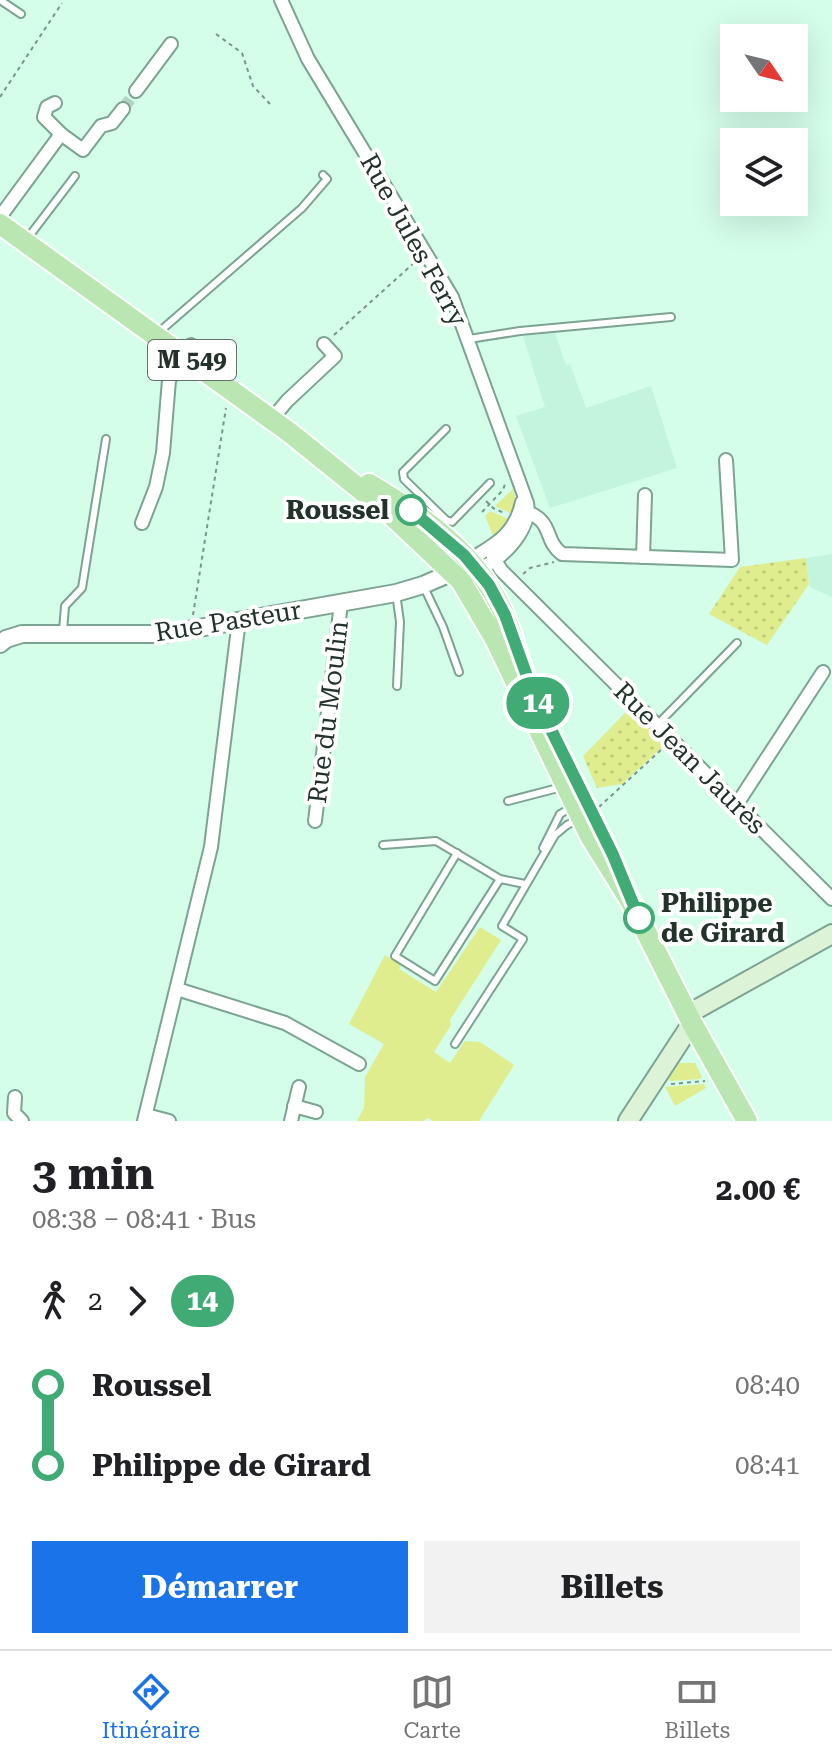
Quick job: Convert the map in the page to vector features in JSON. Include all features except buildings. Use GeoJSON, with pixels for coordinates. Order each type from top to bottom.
{"type":"FeatureCollection","features":[{"type":"Feature","properties":{"kind":"main road","name":"M 549"},"geometry":{"type":"LineString","coordinates":[[1,216],[356,475],[410,509],[471,565],[501,608],[527,679],[583,809],[690,1018],[747,1121]]}},
{"type":"Feature","properties":{"kind":"main road","name":"M 549"},"geometry":{"type":"LineString","coordinates":[[187,350],[229,387],[275,415],[387,511],[471,565],[479,609],[565,786],[583,809]]}},
{"type":"Feature","properties":{"kind":"main road"},"geometry":{"type":"LineString","coordinates":[[628,1121],[690,1018],[832,934]]}},
{"type":"Feature","properties":{"kind":"street","name":"Rue Jules Ferry"},"geometry":{"type":"LineString","coordinates":[[281,0],[308,59],[452,297],[522,491],[521,514]]}},
{"type":"Feature","properties":{"kind":"street"},"geometry":{"type":"LineString","coordinates":[[136,91],[171,44]]}},
{"type":"Feature","properties":{"kind":"street"},"geometry":{"type":"LineString","coordinates":[[55,103],[47,107],[44,117],[83,150],[101,126],[112,123],[123,109]]}},
{"type":"Feature","properties":{"kind":"street"},"geometry":{"type":"LineString","coordinates":[[1,216],[61,134]]}},
{"type":"Feature","properties":{"kind":"street"},"geometry":{"type":"LineString","coordinates":[[275,415],[335,356],[324,344]]}},
{"type":"Feature","properties":{"kind":"street"},"geometry":{"type":"LineString","coordinates":[[142,523],[156,487],[163,453],[167,388],[187,350]]}},
{"type":"Feature","properties":{"kind":"street"},"geometry":{"type":"LineString","coordinates":[[521,514],[543,521],[556,549],[563,554],[732,560],[726,460]]}},
{"type":"Feature","properties":{"kind":"street"},"geometry":{"type":"LineString","coordinates":[[643,557],[645,495]]}},
{"type":"Feature","properties":{"kind":"street"},"geometry":{"type":"LineString","coordinates":[[471,565],[514,539],[521,514]]}},
{"type":"Feature","properties":{"kind":"street"},"geometry":{"type":"LineString","coordinates":[[471,565],[497,544],[521,514]]}},
{"type":"Feature","properties":{"kind":"street"},"geometry":{"type":"LineString","coordinates":[[471,565],[494,551],[497,544]]}},
{"type":"Feature","properties":{"kind":"street","name":"Rue Pasteur"},"geometry":{"type":"LineString","coordinates":[[0,644],[22,634],[152,635],[191,629],[396,593],[471,565]]}},
{"type":"Feature","properties":{"kind":"street","name":"Rue Jean Jaurès"},"geometry":{"type":"LineString","coordinates":[[471,565],[513,582],[832,899]]}},
{"type":"Feature","properties":{"kind":"street","name":"Rue du Moulin"},"geometry":{"type":"LineString","coordinates":[[315,821],[341,603]]}},
{"type":"Feature","properties":{"kind":"street"},"geometry":{"type":"LineString","coordinates":[[169,1121],[145,1118],[211,847],[239,620]]}},
{"type":"Feature","properties":{"kind":"street"},"geometry":{"type":"LineString","coordinates":[[737,804],[823,672]]}},
{"type":"Feature","properties":{"kind":"street"},"geometry":{"type":"LineString","coordinates":[[177,989],[285,1023],[359,1064]]}},
{"type":"Feature","properties":{"kind":"street"},"geometry":{"type":"LineString","coordinates":[[291,1121],[299,1087]]}},
{"type":"Feature","properties":{"kind":"street"},"geometry":{"type":"LineString","coordinates":[[0,1113],[18,1117],[15,1097]]}},
{"type":"Feature","properties":{"kind":"street"},"geometry":{"type":"LineString","coordinates":[[294,1106],[316,1112]]}},
{"type":"Feature","properties":{"kind":"lane"},"geometry":{"type":"LineString","coordinates":[[0,0],[21,14]]}},
{"type":"Feature","properties":{"kind":"lane"},"geometry":{"type":"LineString","coordinates":[[161,331],[302,208],[327,179],[323,175]]}},
{"type":"Feature","properties":{"kind":"lane"},"geometry":{"type":"LineString","coordinates":[[29,237],[75,176]]}},
{"type":"Feature","properties":{"kind":"lane"},"geometry":{"type":"LineString","coordinates":[[469,339],[520,331],[671,317]]}},
{"type":"Feature","properties":{"kind":"lane"},"geometry":{"type":"LineString","coordinates":[[446,429],[403,472],[404,479],[446,520],[452,522],[490,483]]}},
{"type":"Feature","properties":{"kind":"lane"},"geometry":{"type":"LineString","coordinates":[[63,632],[65,606],[82,588],[106,439]]}},
{"type":"Feature","properties":{"kind":"lane"},"geometry":{"type":"LineString","coordinates":[[423,585],[443,627],[459,672]]}},
{"type":"Feature","properties":{"kind":"lane"},"geometry":{"type":"LineString","coordinates":[[396,593],[400,622],[397,686]]}},
{"type":"Feature","properties":{"kind":"lane"},"geometry":{"type":"LineString","coordinates":[[657,725],[737,643]]}},
{"type":"Feature","properties":{"kind":"lane"},"geometry":{"type":"LineString","coordinates":[[508,801],[565,786]]}},
{"type":"Feature","properties":{"kind":"lane"},"geometry":{"type":"LineString","coordinates":[[536,866],[557,819],[583,809]]}},
{"type":"Feature","properties":{"kind":"lane"},"geometry":{"type":"LineString","coordinates":[[455,1044],[523,939],[502,926],[559,831],[583,809]]}},
{"type":"Feature","properties":{"kind":"lane"},"geometry":{"type":"LineString","coordinates":[[383,845],[436,841],[500,879],[525,884]]}},
{"type":"Feature","properties":{"kind":"lane"},"geometry":{"type":"LineString","coordinates":[[457,853],[395,956],[435,981],[500,879]]}},
{"type":"Feature","properties":{"kind":"path"},"geometry":{"type":"LineString","coordinates":[[0,97],[62,3]]}},
{"type":"Feature","properties":{"kind":"path"},"geometry":{"type":"LineString","coordinates":[[216,34],[242,53],[253,86],[270,104]]}},
{"type":"Feature","properties":{"kind":"path"},"geometry":{"type":"LineString","coordinates":[[324,344],[425,252]]}},
{"type":"Feature","properties":{"kind":"path"},"geometry":{"type":"LineString","coordinates":[[191,629],[229,387]]}},
{"type":"Feature","properties":{"kind":"path"},"geometry":{"type":"LineString","coordinates":[[482,512],[503,490],[507,474]]}},
{"type":"Feature","properties":{"kind":"path"},"geometry":{"type":"LineString","coordinates":[[479,494],[490,505],[521,514]]}},
{"type":"Feature","properties":{"kind":"path"},"geometry":{"type":"LineString","coordinates":[[513,582],[530,568],[555,562],[563,554]]}},
{"type":"Feature","properties":{"kind":"path"},"geometry":{"type":"LineString","coordinates":[[583,809],[672,740]]}},
{"type":"Feature","properties":{"kind":"path"},"geometry":{"type":"LineString","coordinates":[[667,1082],[705,1081]]}},
{"type":"Feature","properties":{"kind":"shaded area"},"geometry":{"type":"Polygon","coordinates":[[[555,333],[586,408],[651,386],[677,468],[550,508],[516,416],[545,407],[523,336],[555,333]]]}},
{"type":"Feature","properties":{"kind":"shaded area"},"geometry":{"type":"Polygon","coordinates":[[[832,554],[832,597],[810,587],[806,558],[832,554]]]}},
{"type":"Feature","properties":{"kind":"green space"},"geometry":{"type":"Polygon","coordinates":[[[513,489],[516,501],[512,514],[495,506],[513,489]]]}},
{"type":"Feature","properties":{"kind":"green space"},"geometry":{"type":"Polygon","coordinates":[[[490,511],[508,519],[494,538],[485,516],[490,511]]]}},
{"type":"Feature","properties":{"kind":"green space"},"geometry":{"type":"Polygon","coordinates":[[[806,558],[809,584],[767,645],[709,614],[740,567],[806,558]]]}},
{"type":"Feature","properties":{"kind":"green space"},"geometry":{"type":"Polygon","coordinates":[[[631,707],[668,742],[622,784],[597,788],[583,756],[631,707]]]}},
{"type":"Feature","properties":{"kind":"green space"},"geometry":{"type":"Polygon","coordinates":[[[480,927],[501,940],[450,1020],[451,1025],[434,1052],[450,1063],[465,1041],[480,1042],[514,1065],[479,1121],[433,1121],[428,1118],[423,1121],[357,1121],[364,1108],[365,1077],[384,1044],[349,1024],[385,955],[401,965],[399,969],[436,992],[480,927]]]}},
{"type":"Feature","properties":{"kind":"green space"},"geometry":{"type":"Polygon","coordinates":[[[679,1063],[695,1063],[702,1077],[671,1081],[669,1079],[679,1063]]]}},
{"type":"Feature","properties":{"kind":"green space"},"geometry":{"type":"Polygon","coordinates":[[[704,1084],[706,1088],[675,1106],[665,1087],[704,1084]]]}},
{"type":"Feature","properties":{"kind":"tunnel"},"geometry":{"type":"LineString","coordinates":[[123,109],[136,91]]}},
{"type":"Feature","properties":{"kind":"bus line","name":"14"},"geometry":{"type":"LineString","coordinates":[[411,510],[464,555],[489,585],[505,615],[533,693],[613,855],[639,918]]}},
{"type":"Feature","properties":{"kind":"place","name":"Roussel"},"geometry":{"type":"Point","coordinates":[411,510]}},
{"type":"Feature","properties":{"kind":"place","name":"Philippe de Girard"},"geometry":{"type":"Point","coordinates":[639,918]}}]}
